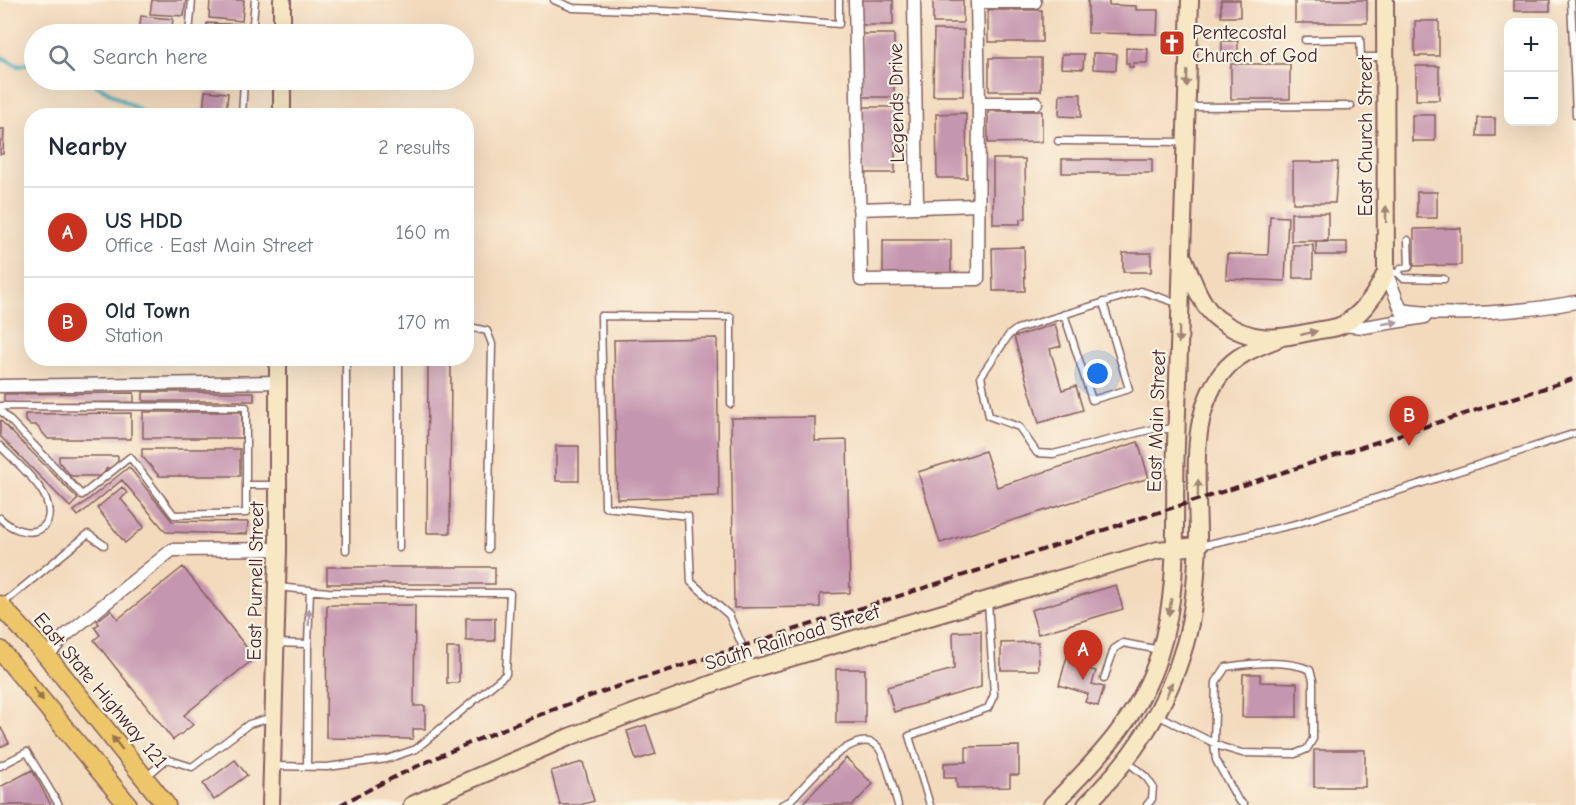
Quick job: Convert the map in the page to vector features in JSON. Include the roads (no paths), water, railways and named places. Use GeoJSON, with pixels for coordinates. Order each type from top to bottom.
{"type":"FeatureCollection","features":[{"type":"Feature","properties":{"kind":"main road"},"geometry":{"type":"LineString","coordinates":[[282,0],[282,24]]}},
{"type":"Feature","properties":{"kind":"main road","name":"East Main Street"},"geometry":{"type":"LineString","coordinates":[[1052,805],[1096,761],[1123,726],[1160,650],[1170,610],[1175,549],[1176,429],[1190,0]]}},
{"type":"Feature","properties":{"kind":"main road","name":"East Church Street"},"geometry":{"type":"LineString","coordinates":[[1385,0],[1392,272]]}},
{"type":"Feature","properties":{"kind":"main road"},"geometry":{"type":"LineString","coordinates":[[282,90],[282,108]]}},
{"type":"Feature","properties":{"kind":"main road"},"geometry":{"type":"LineString","coordinates":[[1182,255],[1200,295],[1216,318],[1244,334],[1276,340]]}},
{"type":"Feature","properties":{"kind":"main road"},"geometry":{"type":"LineString","coordinates":[[1086,805],[1127,761],[1157,714],[1167,696],[1185,643],[1198,546],[1198,426],[1209,396],[1222,373],[1245,351],[1276,340],[1341,325],[1360,311],[1392,272]]}},
{"type":"Feature","properties":{"kind":"main road","name":"East Purnell Street"},"geometry":{"type":"LineString","coordinates":[[272,805],[278,549],[278,366]]}},
{"type":"Feature","properties":{"kind":"main road","name":"South Railroad Street"},"geometry":{"type":"LineString","coordinates":[[412,805],[569,737],[752,669],[1158,550],[1198,546]]}},
{"type":"Feature","properties":{"kind":"main road","name":"East State Highway 121"},"geometry":{"type":"LineString","coordinates":[[0,605],[47,656],[166,805]]}},
{"type":"Feature","properties":{"kind":"main road"},"geometry":{"type":"LineString","coordinates":[[0,650],[128,805]]}},
{"type":"Feature","properties":{"kind":"street"},"geometry":{"type":"LineString","coordinates":[[855,0],[861,280],[978,279],[977,1],[1035,2]]}},
{"type":"Feature","properties":{"kind":"street","name":"Legends Drive"},"geometry":{"type":"LineString","coordinates":[[914,0],[917,206]]}},
{"type":"Feature","properties":{"kind":"street"},"geometry":{"type":"LineString","coordinates":[[979,103],[1036,103]]}},
{"type":"Feature","properties":{"kind":"street"},"geometry":{"type":"LineString","coordinates":[[859,209],[978,205]]}},
{"type":"Feature","properties":{"kind":"street"},"geometry":{"type":"LineString","coordinates":[[1392,272],[1401,310],[1438,313],[1505,310],[1576,303]]}},
{"type":"Feature","properties":{"kind":"street"},"geometry":{"type":"LineString","coordinates":[[1341,325],[1364,327],[1417,319],[1438,313]]}},
{"type":"Feature","properties":{"kind":"street"},"geometry":{"type":"LineString","coordinates":[[0,386],[278,382]]}},
{"type":"Feature","properties":{"kind":"street"},"geometry":{"type":"LineString","coordinates":[[47,656],[66,635],[172,550],[278,549]]}},
{"type":"Feature","properties":{"kind":"lane"},"geometry":{"type":"LineString","coordinates":[[190,24],[192,0]]}},
{"type":"Feature","properties":{"kind":"lane"},"geometry":{"type":"LineString","coordinates":[[253,24],[255,0]]}},
{"type":"Feature","properties":{"kind":"lane"},"geometry":{"type":"LineString","coordinates":[[554,0],[573,8],[690,12],[839,24],[839,0]]}},
{"type":"Feature","properties":{"kind":"lane"},"geometry":{"type":"LineString","coordinates":[[1571,0],[1576,115]]}},
{"type":"Feature","properties":{"kind":"lane"},"geometry":{"type":"LineString","coordinates":[[1305,40],[1360,39],[1361,57],[1385,57]]}},
{"type":"Feature","properties":{"kind":"lane"},"geometry":{"type":"LineString","coordinates":[[242,108],[243,90]]}},
{"type":"Feature","properties":{"kind":"lane"},"geometry":{"type":"LineString","coordinates":[[1186,107],[1351,106]]}},
{"type":"Feature","properties":{"kind":"lane"},"geometry":{"type":"LineString","coordinates":[[1058,141],[1186,142]]}},
{"type":"Feature","properties":{"kind":"lane"},"geometry":{"type":"LineString","coordinates":[[1392,272],[1408,267],[1408,240]]}},
{"type":"Feature","properties":{"kind":"lane"},"geometry":{"type":"LineString","coordinates":[[1392,272],[1403,278],[1444,279]]}},
{"type":"Feature","properties":{"kind":"lane"},"geometry":{"type":"LineString","coordinates":[[1176,429],[1153,429],[1053,454],[1037,453],[1019,427],[989,416],[981,376],[1009,335],[1017,329],[1141,291],[1180,304]]}},
{"type":"Feature","properties":{"kind":"lane"},"geometry":{"type":"LineString","coordinates":[[1064,314],[1092,400],[1129,389],[1103,302]]}},
{"type":"Feature","properties":{"kind":"lane"},"geometry":{"type":"LineString","coordinates":[[731,404],[731,317],[602,316],[605,507],[688,516],[691,582],[729,615],[752,669]]}},
{"type":"Feature","properties":{"kind":"lane"},"geometry":{"type":"LineString","coordinates":[[474,328],[486,331],[492,344],[488,549]]}},
{"type":"Feature","properties":{"kind":"lane"},"geometry":{"type":"LineString","coordinates":[[346,366],[346,550]]}},
{"type":"Feature","properties":{"kind":"lane"},"geometry":{"type":"LineString","coordinates":[[399,366],[399,548]]}},
{"type":"Feature","properties":{"kind":"lane"},"geometry":{"type":"LineString","coordinates":[[246,407],[246,513],[174,515],[130,457],[82,495],[0,408],[246,407]]}},
{"type":"Feature","properties":{"kind":"lane"},"geometry":{"type":"LineString","coordinates":[[1198,546],[1287,527],[1576,434]]}},
{"type":"Feature","properties":{"kind":"lane"},"geometry":{"type":"LineString","coordinates":[[0,446],[46,498],[48,518],[41,529],[24,533],[10,528],[0,518]]}},
{"type":"Feature","properties":{"kind":"lane"},"geometry":{"type":"LineString","coordinates":[[246,485],[278,485]]}},
{"type":"Feature","properties":{"kind":"lane"},"geometry":{"type":"LineString","coordinates":[[0,605],[88,534],[104,545]]}},
{"type":"Feature","properties":{"kind":"lane"},"geometry":{"type":"LineString","coordinates":[[272,766],[327,767],[387,759],[416,749],[507,674],[510,593],[310,590],[277,587]]}},
{"type":"Feature","properties":{"kind":"lane"},"geometry":{"type":"LineString","coordinates":[[307,766],[310,590]]}},
{"type":"Feature","properties":{"kind":"lane"},"geometry":{"type":"LineString","coordinates":[[930,805],[909,736],[988,708],[994,695],[988,599]]}},
{"type":"Feature","properties":{"kind":"lane"},"geometry":{"type":"LineString","coordinates":[[275,643],[308,644]]}},
{"type":"Feature","properties":{"kind":"lane"},"geometry":{"type":"LineString","coordinates":[[1104,679],[1114,649],[1123,643],[1160,650]]}},
{"type":"Feature","properties":{"kind":"lane"},"geometry":{"type":"LineString","coordinates":[[1157,714],[1214,743],[1242,753],[1295,754],[1307,750],[1312,739],[1313,681],[1310,670],[1300,665],[1242,664],[1226,667],[1216,682],[1214,743],[1216,760],[1222,775],[1238,800],[1244,805]]}},
{"type":"Feature","properties":{"kind":"lane"},"geometry":{"type":"LineString","coordinates":[[145,778],[167,759],[192,767],[249,724],[273,717]]}},
{"type":"Feature","properties":{"kind":"lane"},"geometry":{"type":"LineString","coordinates":[[781,805],[790,801],[837,753],[852,743],[870,742],[880,748],[898,805]]}},
{"type":"Feature","properties":{"kind":"lane"},"geometry":{"type":"LineString","coordinates":[[0,766],[27,752],[59,805]]}},
{"type":"Feature","properties":{"kind":"lane"},"geometry":{"type":"LineString","coordinates":[[1127,761],[1154,787],[1152,799],[1147,805]]}},
{"type":"Feature","properties":{"kind":"waterway"},"geometry":{"type":"LineString","coordinates":[[0,56],[18,66],[24,65]]}},
{"type":"Feature","properties":{"kind":"waterway"},"geometry":{"type":"LineString","coordinates":[[105,90],[135,108]]}},
{"type":"Feature","properties":{"kind":"railway"},"geometry":{"type":"LineString","coordinates":[[340,805],[474,741],[613,688],[1576,378]]}},
{"type":"Feature","properties":{"kind":"place","name":"Pentecostal Church of God"},"geometry":{"type":"Point","coordinates":[1172,43]}},
{"type":"Feature","properties":{"kind":"place","name":"Old Town"},"geometry":{"type":"Point","coordinates":[1409,446]}},
{"type":"Feature","properties":{"kind":"place","name":"US HDD"},"geometry":{"type":"Point","coordinates":[1083,680]}}]}
